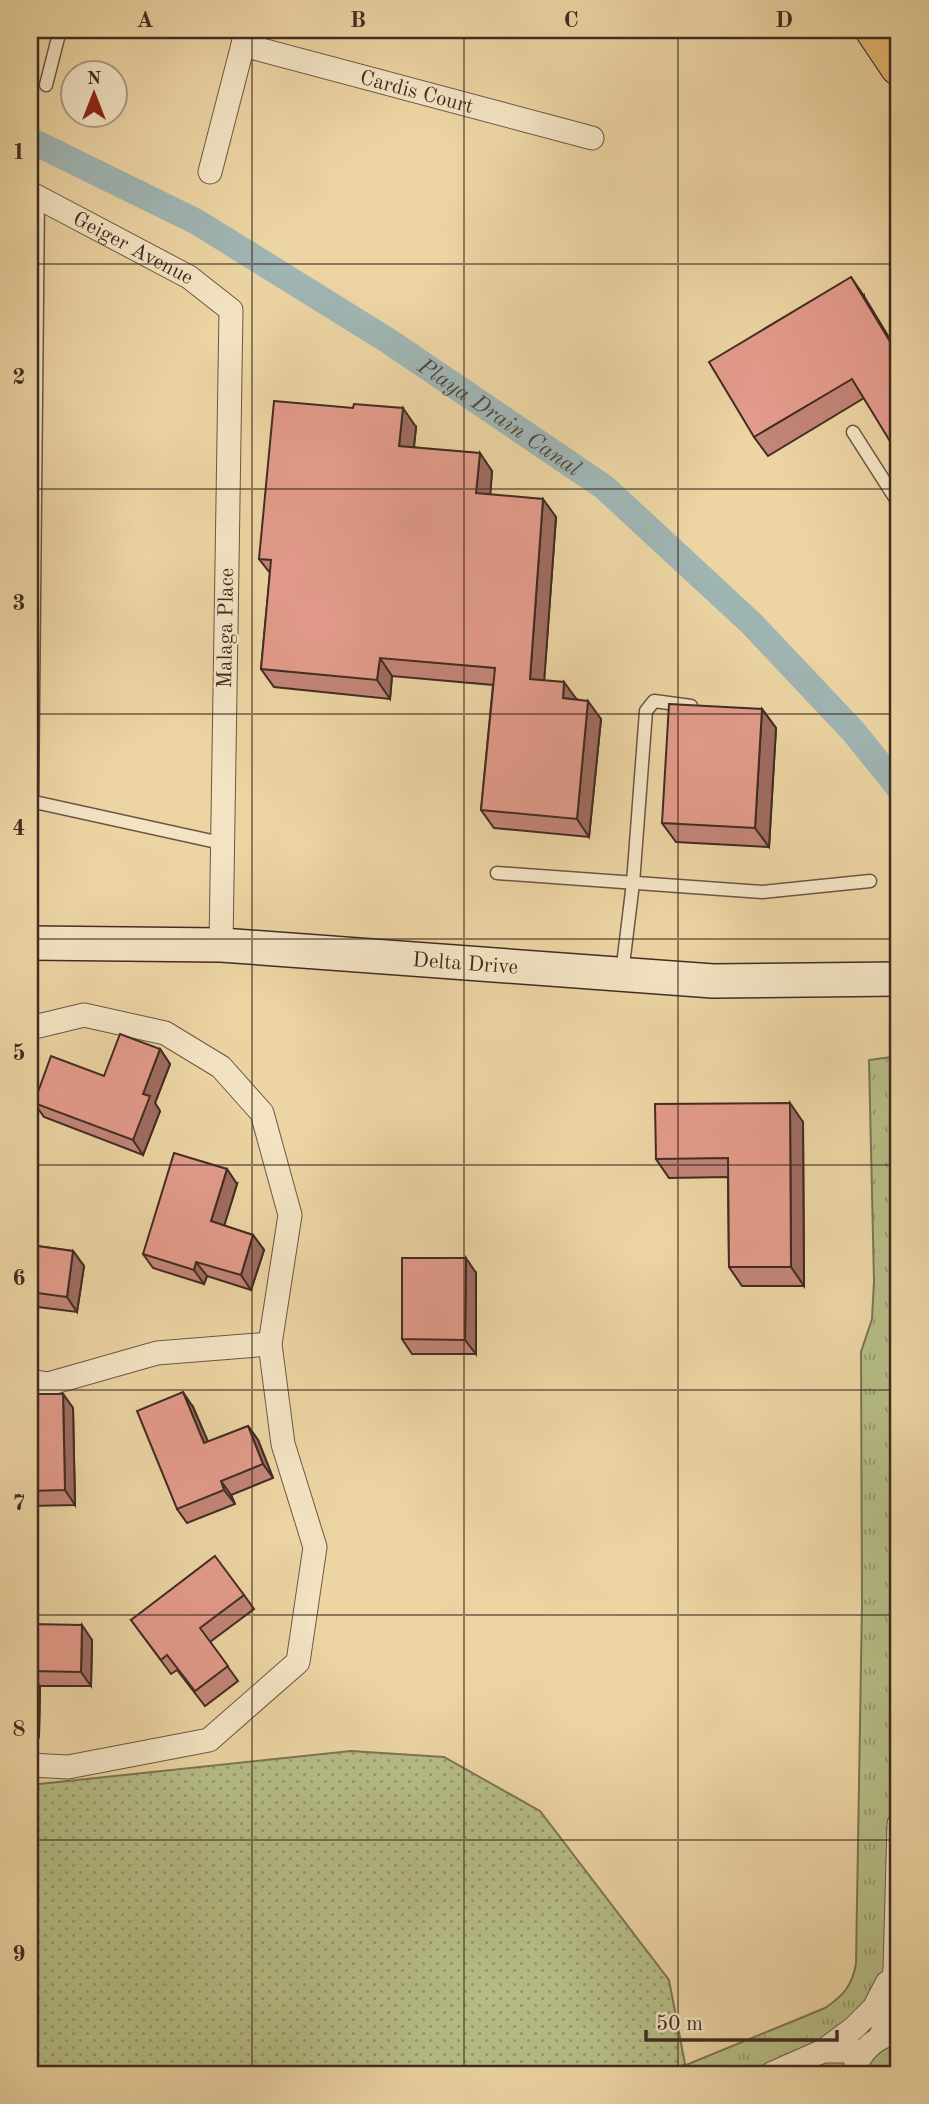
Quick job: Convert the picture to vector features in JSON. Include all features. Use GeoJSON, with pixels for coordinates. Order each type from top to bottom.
{"type":"FeatureCollection","features":[{"type":"Feature","properties":{"kind":"main road"},"geometry":{"type":"LineString","coordinates":[[874,30],[899,67]]}},
{"type":"Feature","properties":{"kind":"main road","name":"Delta Drive"},"geometry":{"type":"LineString","coordinates":[[30,943],[221,945],[713,981],[899,979]]}},
{"type":"Feature","properties":{"kind":"street","name":"Cardis Court"},"geometry":{"type":"LineString","coordinates":[[245,37],[592,138]]}},
{"type":"Feature","properties":{"kind":"street"},"geometry":{"type":"LineString","coordinates":[[210,172],[245,37]]}},
{"type":"Feature","properties":{"kind":"street","name":"Geiger Avenue"},"geometry":{"type":"LineString","coordinates":[[34,194],[189,277],[231,310]]}},
{"type":"Feature","properties":{"kind":"street","name":"Malaga Place"},"geometry":{"type":"LineString","coordinates":[[221,945],[231,310]]}},
{"type":"Feature","properties":{"kind":"street"},"geometry":{"type":"LineString","coordinates":[[30,1028],[84,1015],[165,1032],[221,1067],[262,1113],[290,1215],[270,1344],[283,1444],[315,1547],[298,1662],[209,1740],[68,1767],[30,1765]]}},
{"type":"Feature","properties":{"kind":"street"},"geometry":{"type":"LineString","coordinates":[[30,1381],[48,1384],[157,1353],[270,1344]]}},
{"type":"Feature","properties":{"kind":"street"},"geometry":{"type":"LineString","coordinates":[[853,2074],[856,2064],[881,2040],[888,2016],[897,1964],[899,1824]]}},
{"type":"Feature","properties":{"kind":"street"},"geometry":{"type":"LineString","coordinates":[[771,2074],[823,2051],[855,2028],[874,2008],[897,1964]]}},
{"type":"Feature","properties":{"kind":"street"},"geometry":{"type":"LineString","coordinates":[[823,2051],[881,2040]]}},
{"type":"Feature","properties":{"kind":"lane"},"geometry":{"type":"LineString","coordinates":[[46,85],[60,30]]}},
{"type":"Feature","properties":{"kind":"lane"},"geometry":{"type":"LineString","coordinates":[[34,194],[31,801],[221,843]]}},
{"type":"Feature","properties":{"kind":"lane"},"geometry":{"type":"LineString","coordinates":[[853,432],[899,504]]}},
{"type":"Feature","properties":{"kind":"lane"},"geometry":{"type":"LineString","coordinates":[[622,974],[633,883],[646,711],[653,701],[709,709]]}},
{"type":"Feature","properties":{"kind":"lane"},"geometry":{"type":"LineString","coordinates":[[498,873],[762,892],[870,881]]}},
{"type":"Feature","properties":{"kind":"green space"},"geometry":{"type":"Polygon","coordinates":[[[899,1056],[899,2074],[664,2074],[825,2008],[846,1990],[856,1964],[862,1605],[861,1352],[872,1319],[874,1281],[869,1060],[899,1056]]]}},
{"type":"Feature","properties":{"kind":"green space"},"geometry":{"type":"Polygon","coordinates":[[[351,1751],[444,1757],[540,1811],[669,1980],[685,2064],[664,2074],[30,2074],[30,1785],[351,1751]]]}},
{"type":"Feature","properties":{"kind":"building"},"geometry":{"type":"Polygon","coordinates":[[[851,277],[891,343],[899,338],[899,456],[852,379],[754,437],[709,362],[851,277]]]}},
{"type":"Feature","properties":{"kind":"building"},"geometry":{"type":"Polygon","coordinates":[[[274,401],[353,408],[354,404],[403,408],[399,446],[480,453],[476,493],[543,499],[530,679],[564,682],[563,698],[588,701],[577,819],[481,810],[495,668],[380,658],[377,680],[261,669],[271,560],[259,559],[274,401]]]}},
{"type":"Feature","properties":{"kind":"building"},"geometry":{"type":"Polygon","coordinates":[[[669,704],[762,709],[755,828],[662,823],[669,704]]]}},
{"type":"Feature","properties":{"kind":"building"},"geometry":{"type":"Polygon","coordinates":[[[120,1034],[160,1049],[143,1094],[150,1096],[133,1140],[34,1103],[51,1056],[104,1076],[120,1034]]]}},
{"type":"Feature","properties":{"kind":"building"},"geometry":{"type":"Polygon","coordinates":[[[790,1103],[791,1267],[729,1267],[728,1158],[656,1159],[655,1104],[790,1103]]]}},
{"type":"Feature","properties":{"kind":"building"},"geometry":{"type":"Polygon","coordinates":[[[174,1153],[227,1169],[211,1221],[253,1235],[241,1275],[196,1262],[194,1270],[143,1254],[174,1153]]]}},
{"type":"Feature","properties":{"kind":"building"},"geometry":{"type":"Polygon","coordinates":[[[30,1245],[73,1251],[67,1297],[30,1292],[30,1245]]]}},
{"type":"Feature","properties":{"kind":"building"},"geometry":{"type":"Polygon","coordinates":[[[402,1258],[466,1258],[465,1340],[402,1339],[402,1258]]]}},
{"type":"Feature","properties":{"kind":"building"},"geometry":{"type":"Polygon","coordinates":[[[183,1392],[204,1443],[248,1426],[263,1464],[221,1481],[224,1490],[177,1509],[137,1411],[183,1392]]]}},
{"type":"Feature","properties":{"kind":"building"},"geometry":{"type":"Polygon","coordinates":[[[30,1394],[63,1394],[65,1490],[30,1491],[30,1394]]]}},
{"type":"Feature","properties":{"kind":"building"},"geometry":{"type":"Polygon","coordinates":[[[215,1556],[244,1595],[200,1628],[228,1666],[195,1691],[167,1655],[161,1660],[131,1620],[215,1556]]]}},
{"type":"Feature","properties":{"kind":"building"},"geometry":{"type":"Polygon","coordinates":[[[30,1624],[82,1625],[81,1672],[30,1671],[30,1624]]]}},
{"type":"Feature","properties":{"kind":"waterway","name":"Playa Drain Canal"},"geometry":{"type":"LineString","coordinates":[[30,140],[197,222],[387,340],[604,487],[752,624],[853,731],[899,788]]}}]}
